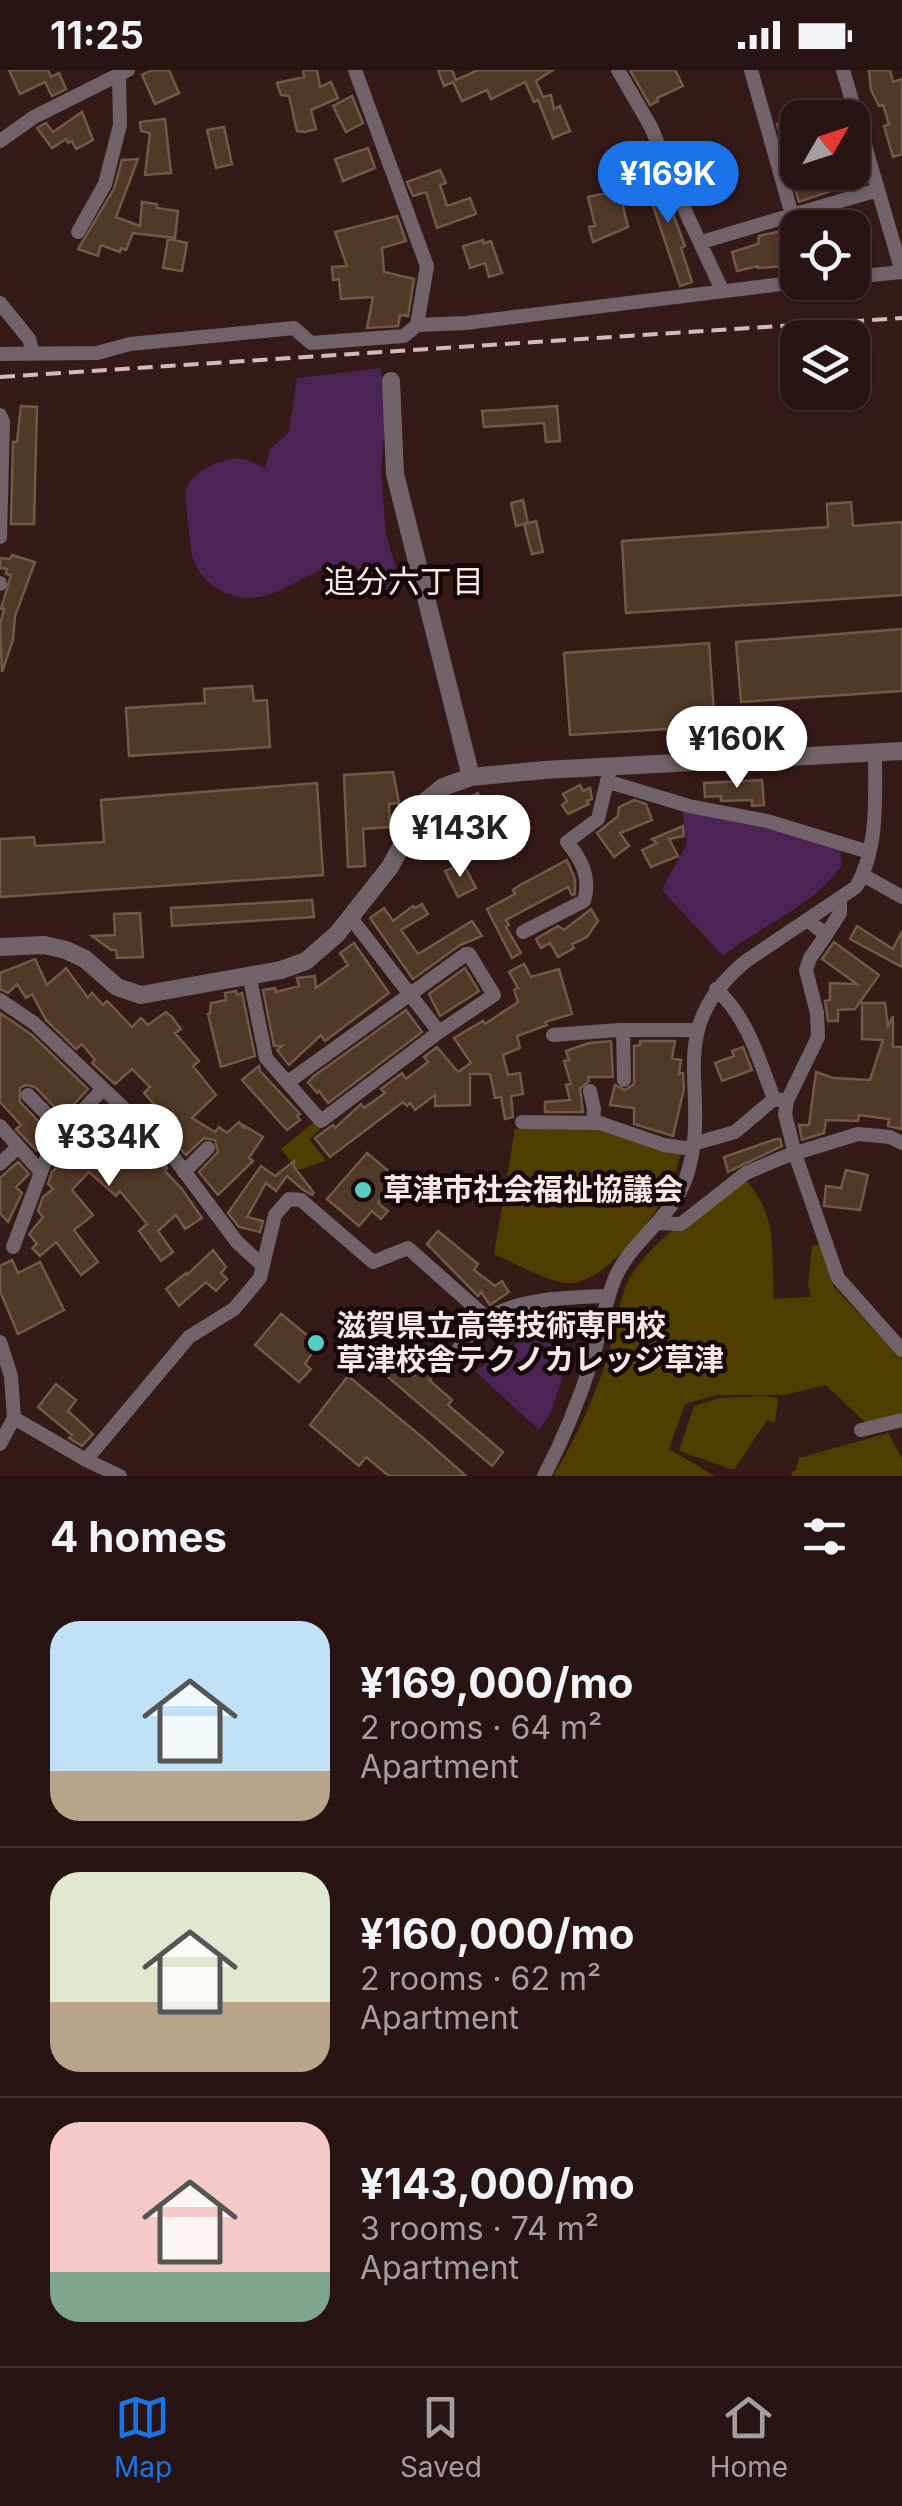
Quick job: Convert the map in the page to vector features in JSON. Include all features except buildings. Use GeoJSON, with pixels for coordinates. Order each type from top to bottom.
{"type":"FeatureCollection","features":[{"type":"Feature","properties":{"kind":"street"},"geometry":{"type":"LineString","coordinates":[[354,70],[427,266],[417,325]]}},
{"type":"Feature","properties":{"kind":"street"},"geometry":{"type":"LineString","coordinates":[[618,70],[652,127],[722,290]]}},
{"type":"Feature","properties":{"kind":"street"},"geometry":{"type":"LineString","coordinates":[[750,70],[791,210]]}},
{"type":"Feature","properties":{"kind":"street"},"geometry":{"type":"LineString","coordinates":[[843,70],[902,272],[870,275]]}},
{"type":"Feature","properties":{"kind":"street"},"geometry":{"type":"LineString","coordinates":[[0,142],[34,117],[123,72]]}},
{"type":"Feature","properties":{"kind":"street"},"geometry":{"type":"LineString","coordinates":[[78,232],[106,184],[120,125],[123,72]]}},
{"type":"Feature","properties":{"kind":"street"},"geometry":{"type":"LineString","coordinates":[[809,210],[878,190]]}},
{"type":"Feature","properties":{"kind":"street"},"geometry":{"type":"LineString","coordinates":[[702,242],[780,219]]}},
{"type":"Feature","properties":{"kind":"street"},"geometry":{"type":"LineString","coordinates":[[0,354],[97,353],[130,344],[294,328],[311,342],[404,336],[417,325],[466,323],[780,284]]}},
{"type":"Feature","properties":{"kind":"street"},"geometry":{"type":"LineString","coordinates":[[0,302],[29,339],[33,353]]}},
{"type":"Feature","properties":{"kind":"street"},"geometry":{"type":"LineString","coordinates":[[392,381],[395,474],[472,777]]}},
{"type":"Feature","properties":{"kind":"street"},"geometry":{"type":"LineString","coordinates":[[0,416],[0,537]]}},
{"type":"Feature","properties":{"kind":"street"},"geometry":{"type":"LineString","coordinates":[[0,947],[66,950],[84,958],[117,987],[141,995],[281,970],[306,961],[328,945],[390,867],[426,801],[443,787],[472,777],[609,774],[902,751]]}},
{"type":"Feature","properties":{"kind":"street"},"geometry":{"type":"LineString","coordinates":[[544,1476],[580,1396],[609,1296],[626,1260],[660,1222],[682,1189],[692,1146],[697,1030],[716,990],[746,961],[856,887],[869,852],[875,753]]}},
{"type":"Feature","properties":{"kind":"street"},"geometry":{"type":"LineString","coordinates":[[609,774],[690,806],[767,820],[869,852]]}},
{"type":"Feature","properties":{"kind":"street"},"geometry":{"type":"LineString","coordinates":[[523,932],[584,901],[584,869],[568,842],[598,819],[609,774]]}},
{"type":"Feature","properties":{"kind":"street"},"geometry":{"type":"LineString","coordinates":[[863,876],[902,897]]}},
{"type":"Feature","properties":{"kind":"street"},"geometry":{"type":"LineString","coordinates":[[522,1122],[593,1122],[664,1144],[692,1146],[735,1132],[780,1100],[818,1037],[817,1013],[806,970],[840,912],[840,899]]}},
{"type":"Feature","properties":{"kind":"street"},"geometry":{"type":"LineString","coordinates":[[351,918],[439,1032]]}},
{"type":"Feature","properties":{"kind":"street"},"geometry":{"type":"LineString","coordinates":[[809,921],[826,935]]}},
{"type":"Feature","properties":{"kind":"street"},"geometry":{"type":"LineString","coordinates":[[249,974],[266,1058],[288,1082],[324,1121],[439,1032],[494,995],[469,954],[408,993],[288,1082]]}},
{"type":"Feature","properties":{"kind":"street"},"geometry":{"type":"LineString","coordinates":[[716,990],[736,1011],[780,1100],[838,1278],[902,1350]]}},
{"type":"Feature","properties":{"kind":"street"},"geometry":{"type":"LineString","coordinates":[[0,1000],[34,1023],[168,1151],[237,1242],[263,1266]]}},
{"type":"Feature","properties":{"kind":"street"},"geometry":{"type":"LineString","coordinates":[[554,1036],[623,1030],[697,1030]]}},
{"type":"Feature","properties":{"kind":"street"},"geometry":{"type":"LineString","coordinates":[[623,1030],[624,1080]]}},
{"type":"Feature","properties":{"kind":"street"},"geometry":{"type":"LineString","coordinates":[[13,1247],[52,1143],[102,1090]]}},
{"type":"Feature","properties":{"kind":"street"},"geometry":{"type":"LineString","coordinates":[[590,1091],[593,1122]]}},
{"type":"Feature","properties":{"kind":"street"},"geometry":{"type":"LineString","coordinates":[[28,1095],[63,1132]]}},
{"type":"Feature","properties":{"kind":"street"},"geometry":{"type":"LineString","coordinates":[[0,1126],[40,1170]]}},
{"type":"Feature","properties":{"kind":"street"},"geometry":{"type":"LineString","coordinates":[[660,1222],[680,1224],[746,1173],[795,1154],[858,1134],[890,1137],[902,1143]]}},
{"type":"Feature","properties":{"kind":"street"},"geometry":{"type":"LineString","coordinates":[[0,1164],[18,1147]]}},
{"type":"Feature","properties":{"kind":"street"},"geometry":{"type":"LineString","coordinates":[[184,1172],[208,1148]]}},
{"type":"Feature","properties":{"kind":"street"},"geometry":{"type":"LineString","coordinates":[[86,1460],[189,1337],[238,1305],[260,1278],[275,1215],[284,1201],[301,1200],[374,1262],[408,1248],[488,1319]]}},
{"type":"Feature","properties":{"kind":"street"},"geometry":{"type":"LineString","coordinates":[[448,1361],[488,1319],[512,1308],[550,1300],[609,1296]]}},
{"type":"Feature","properties":{"kind":"street"},"geometry":{"type":"LineString","coordinates":[[0,1342],[11,1376],[14,1418],[0,1444]]}},
{"type":"Feature","properties":{"kind":"street"},"geometry":{"type":"LineString","coordinates":[[14,1418],[120,1476]]}},
{"type":"Feature","properties":{"kind":"street"},"geometry":{"type":"LineString","coordinates":[[861,1430],[902,1420]]}},
{"type":"Feature","properties":{"kind":"shaded area"},"geometry":{"type":"Polygon","coordinates":[[[381,368],[385,426],[381,469],[386,535],[400,581],[395,602],[366,572],[344,566],[327,568],[261,597],[243,598],[215,587],[193,559],[186,502],[189,483],[201,471],[227,460],[243,459],[265,468],[270,449],[289,432],[297,378],[381,368]]]}},
{"type":"Feature","properties":{"kind":"shaded area"},"geometry":{"type":"Polygon","coordinates":[[[682,810],[834,843],[840,850],[842,865],[816,893],[723,956],[662,890],[687,843],[682,810]]]}},
{"type":"Feature","properties":{"kind":"shaded area"},"geometry":{"type":"Polygon","coordinates":[[[314,1122],[320,1129],[309,1139],[326,1161],[298,1170],[281,1149],[314,1122]]]}},
{"type":"Feature","properties":{"kind":"shaded area"},"geometry":{"type":"Polygon","coordinates":[[[551,1125],[595,1128],[681,1155],[667,1192],[638,1235],[595,1275],[566,1283],[494,1254],[515,1129],[551,1125]]]}},
{"type":"Feature","properties":{"kind":"shaded area"},"geometry":{"type":"Polygon","coordinates":[[[743,1177],[755,1191],[768,1219],[774,1299],[811,1297],[808,1284],[812,1246],[821,1244],[834,1287],[902,1359],[902,1418],[867,1424],[826,1385],[784,1395],[717,1395],[685,1404],[669,1449],[715,1476],[553,1476],[592,1398],[610,1349],[625,1289],[637,1266],[679,1224],[743,1177]]]}},
{"type":"Feature","properties":{"kind":"shaded area"},"geometry":{"type":"Polygon","coordinates":[[[553,1335],[555,1347],[570,1354],[551,1412],[539,1430],[475,1371],[528,1336],[553,1335]]]}},
{"type":"Feature","properties":{"kind":"shaded area"},"geometry":{"type":"Polygon","coordinates":[[[720,1398],[778,1399],[775,1423],[767,1420],[734,1470],[679,1451],[694,1406],[720,1398]]]}},
{"type":"Feature","properties":{"kind":"shaded area"},"geometry":{"type":"Polygon","coordinates":[[[888,1433],[902,1458],[902,1476],[792,1476],[799,1458],[888,1433]]]}},
{"type":"Feature","properties":{"kind":"railway"},"geometry":{"type":"LineString","coordinates":[[0,377],[902,318]]}},
{"type":"Feature","properties":{"kind":"place","name":"草津市社会福祉協議会"},"geometry":{"type":"Point","coordinates":[363,1190]}},
{"type":"Feature","properties":{"kind":"place","name":"滋賀県立高等技術専門校 草津校舎テクノカレッジ草津"},"geometry":{"type":"Point","coordinates":[316,1343]}},
{"type":"Feature","properties":{"kind":"district","name":"追分六丁目"},"geometry":{"type":"Point","coordinates":[404,582]}}]}
